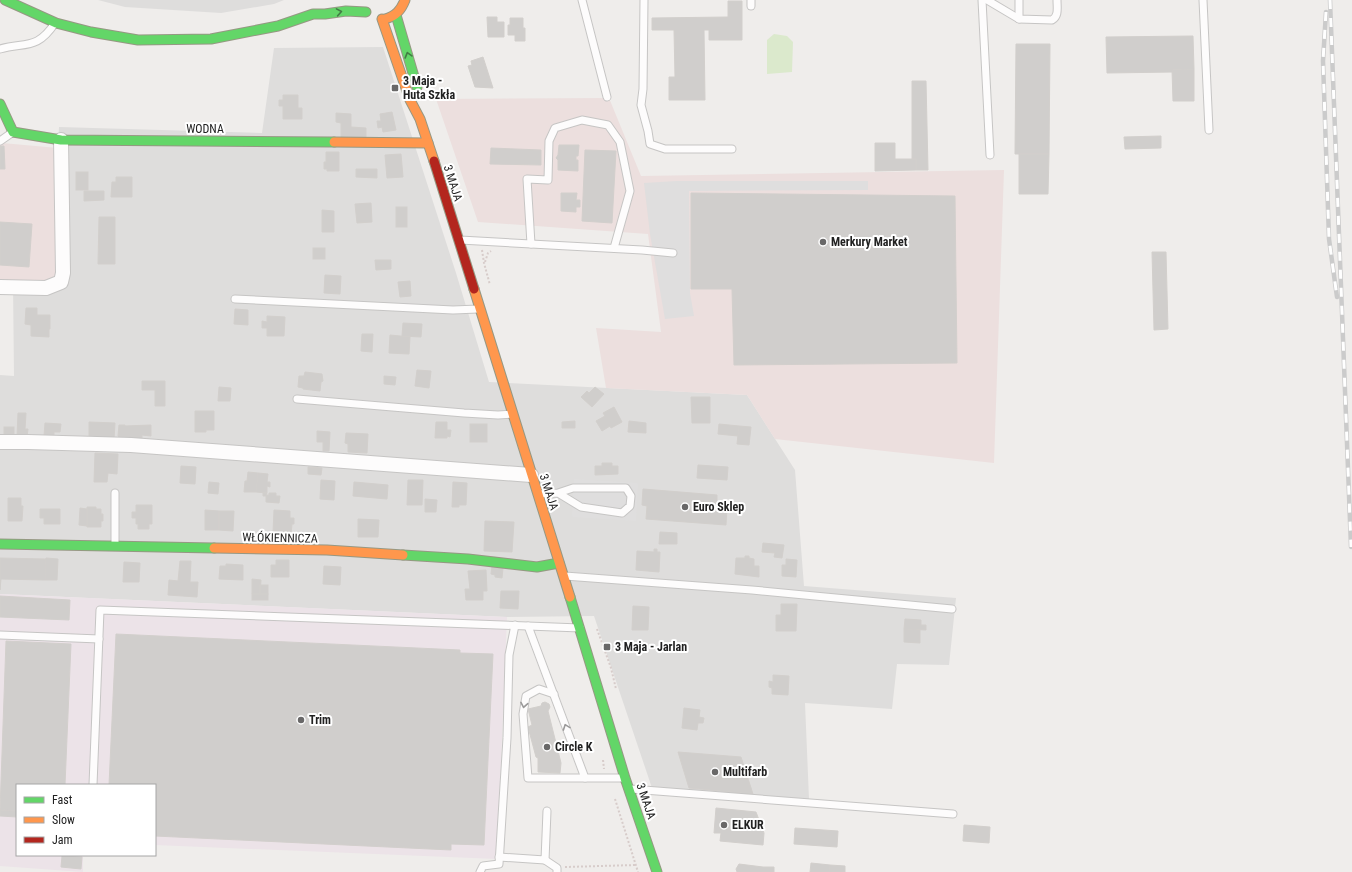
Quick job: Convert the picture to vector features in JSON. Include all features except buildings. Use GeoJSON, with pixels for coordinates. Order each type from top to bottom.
{"type":"FeatureCollection","features":[{"type":"Feature","properties":{"kind":"street"},"geometry":{"type":"LineString","coordinates":[[5,0],[56,22],[91,32],[138,40],[211,39],[278,26],[313,14],[346,11],[366,12]]}},
{"type":"Feature","properties":{"kind":"street"},"geometry":{"type":"LineString","coordinates":[[360,1],[366,12],[371,16],[382,19],[390,18],[396,15],[405,0]]}},
{"type":"Feature","properties":{"kind":"street"},"geometry":{"type":"LineString","coordinates":[[313,14],[321,7],[327,5]]}},
{"type":"Feature","properties":{"kind":"street","name":"3 MAJA"},"geometry":{"type":"LineString","coordinates":[[396,15],[424,110],[420,119]]}},
{"type":"Feature","properties":{"kind":"street","name":"3 MAJA"},"geometry":{"type":"LineString","coordinates":[[382,19],[410,100],[420,119],[428,143],[580,628],[625,778],[657,872]]}},
{"type":"Feature","properties":{"kind":"street"},"geometry":{"type":"LineString","coordinates":[[0,104],[13,132]]}},
{"type":"Feature","properties":{"kind":"street","name":"WODNA"},"geometry":{"type":"LineString","coordinates":[[13,132],[61,140],[428,143]]}},
{"type":"Feature","properties":{"kind":"street"},"geometry":{"type":"LineString","coordinates":[[0,287],[46,288],[61,282],[63,273],[61,140]]}},
{"type":"Feature","properties":{"kind":"street"},"geometry":{"type":"LineString","coordinates":[[0,442],[131,445],[531,475]]}},
{"type":"Feature","properties":{"kind":"street","name":"WŁÓKIENNICZA"},"geometry":{"type":"LineString","coordinates":[[0,544],[327,550],[468,559],[537,567],[559,563]]}},
{"type":"Feature","properties":{"kind":"lane"},"geometry":{"type":"LineString","coordinates":[[582,0],[607,97]]}},
{"type":"Feature","properties":{"kind":"lane"},"geometry":{"type":"LineString","coordinates":[[644,0],[644,89],[641,105],[650,144],[665,149],[732,149]]}},
{"type":"Feature","properties":{"kind":"lane"},"geometry":{"type":"LineString","coordinates":[[982,0],[990,155]]}},
{"type":"Feature","properties":{"kind":"lane"},"geometry":{"type":"LineString","coordinates":[[987,0],[1019,19],[1052,20],[1056,18],[1057,0]]}},
{"type":"Feature","properties":{"kind":"lane"},"geometry":{"type":"LineString","coordinates":[[1019,0],[1019,19]]}},
{"type":"Feature","properties":{"kind":"lane"},"geometry":{"type":"LineString","coordinates":[[1203,0],[1209,130]]}},
{"type":"Feature","properties":{"kind":"lane"},"geometry":{"type":"LineString","coordinates":[[0,49],[35,43],[49,32],[56,22]]}},
{"type":"Feature","properties":{"kind":"lane"},"geometry":{"type":"LineString","coordinates":[[531,244],[527,180],[548,180],[549,141],[555,128],[582,120],[608,125],[620,142],[630,191],[614,248]]}},
{"type":"Feature","properties":{"kind":"lane"},"geometry":{"type":"LineString","coordinates":[[0,142],[13,132]]}},
{"type":"Feature","properties":{"kind":"lane"},"geometry":{"type":"LineString","coordinates":[[459,240],[614,248],[673,253]]}},
{"type":"Feature","properties":{"kind":"lane"},"geometry":{"type":"LineString","coordinates":[[235,299],[453,310],[480,308]]}},
{"type":"Feature","properties":{"kind":"lane"},"geometry":{"type":"LineString","coordinates":[[297,399],[464,413],[498,415],[512,414]]}},
{"type":"Feature","properties":{"kind":"lane"},"geometry":{"type":"LineString","coordinates":[[537,494],[558,493],[573,488],[626,488],[631,496],[630,506],[622,513],[581,507],[558,493]]}},
{"type":"Feature","properties":{"kind":"lane"},"geometry":{"type":"LineString","coordinates":[[115,493],[115,546]]}},
{"type":"Feature","properties":{"kind":"lane"},"geometry":{"type":"LineString","coordinates":[[563,576],[752,590],[952,609]]}},
{"type":"Feature","properties":{"kind":"lane"},"geometry":{"type":"LineString","coordinates":[[93,784],[100,610],[580,628]]}},
{"type":"Feature","properties":{"kind":"lane"},"geometry":{"type":"LineString","coordinates":[[480,872],[483,866],[499,864],[507,738],[510,655],[515,625]]}},
{"type":"Feature","properties":{"kind":"lane"},"geometry":{"type":"LineString","coordinates":[[528,626],[585,778]]}},
{"type":"Feature","properties":{"kind":"lane"},"geometry":{"type":"LineString","coordinates":[[0,635],[98,639]]}},
{"type":"Feature","properties":{"kind":"lane"},"geometry":{"type":"LineString","coordinates":[[554,694],[539,689],[526,696],[523,714],[528,778],[625,778]]}},
{"type":"Feature","properties":{"kind":"lane"},"geometry":{"type":"LineString","coordinates":[[629,789],[953,814]]}},
{"type":"Feature","properties":{"kind":"lane"},"geometry":{"type":"LineString","coordinates":[[545,860],[547,810]]}},
{"type":"Feature","properties":{"kind":"lane"},"geometry":{"type":"LineString","coordinates":[[499,856],[545,860],[557,870]]}},
{"type":"Feature","properties":{"kind":"path"},"geometry":{"type":"LineString","coordinates":[[557,870],[636,865]]}},
{"type":"Feature","properties":{"kind":"shaded area"},"geometry":{"type":"Polygon","coordinates":[[[98,0],[284,0],[274,4],[221,13],[125,7],[98,0]]]}},
{"type":"Feature","properties":{"kind":"shaded area"},"geometry":{"type":"Polygon","coordinates":[[[383,47],[456,273],[489,382],[747,395],[795,470],[804,586],[956,598],[949,665],[897,664],[892,709],[805,703],[809,799],[652,788],[594,616],[507,617],[0,594],[0,375],[14,376],[13,283],[58,148],[59,127],[262,133],[274,48],[383,47]]]}},
{"type":"Feature","properties":{"kind":"shaded area"},"geometry":{"type":"Polygon","coordinates":[[[609,98],[641,176],[1004,170],[994,463],[775,439],[747,395],[606,388],[596,328],[661,332],[648,234],[478,222],[436,99],[609,98]]]}},
{"type":"Feature","properties":{"kind":"shaded area"},"geometry":{"type":"Polygon","coordinates":[[[0,138],[2,143],[58,148],[59,276],[55,282],[0,282],[0,138]]]}},
{"type":"Feature","properties":{"kind":"shaded area"},"geometry":{"type":"Polygon","coordinates":[[[676,181],[868,181],[868,190],[689,191],[690,293],[694,316],[665,319],[650,234],[644,183],[676,181]]]}},
{"type":"Feature","properties":{"kind":"shaded area"},"geometry":{"type":"Polygon","coordinates":[[[574,479],[638,483],[636,521],[572,517],[574,479]]]}},
{"type":"Feature","properties":{"kind":"shaded area","name":"Trim"},"geometry":{"type":"Polygon","coordinates":[[[0,594],[507,617],[497,859],[156,845],[156,784],[16,784],[16,856],[83,856],[83,872],[0,866],[0,594]]]}},
{"type":"Feature","properties":{"kind":"green space"},"geometry":{"type":"Polygon","coordinates":[[[774,34],[787,36],[793,42],[792,72],[767,74],[767,40],[774,34]]]}},
{"type":"Feature","properties":{"kind":"railway"},"geometry":{"type":"LineString","coordinates":[[1330,0],[1351,547]]}},
{"type":"Feature","properties":{"kind":"railway"},"geometry":{"type":"LineString","coordinates":[[1326,12],[1323,61],[1329,239],[1337,297]]}},
{"type":"Feature","properties":{"kind":"traffic: fast"},"geometry":{"type":"LineString","coordinates":[[5,0],[56,23],[91,32],[138,40],[211,39],[278,26],[313,14],[346,11],[366,12]]}},
{"type":"Feature","properties":{"kind":"traffic: fast"},"geometry":{"type":"LineString","coordinates":[[396,15],[417,87]]}},
{"type":"Feature","properties":{"kind":"traffic: fast"},"geometry":{"type":"LineString","coordinates":[[0,104],[13,132],[61,140],[334,142]]}},
{"type":"Feature","properties":{"kind":"traffic: fast"},"geometry":{"type":"LineString","coordinates":[[0,544],[214,548]]}},
{"type":"Feature","properties":{"kind":"traffic: fast"},"geometry":{"type":"LineString","coordinates":[[403,555],[468,559],[537,567],[559,563]]}},
{"type":"Feature","properties":{"kind":"traffic: fast"},"geometry":{"type":"LineString","coordinates":[[570,597],[625,778],[657,872]]}},
{"type":"Feature","properties":{"kind":"traffic: slow"},"geometry":{"type":"LineString","coordinates":[[385,19],[398,12],[405,0]]}},
{"type":"Feature","properties":{"kind":"traffic: slow"},"geometry":{"type":"LineString","coordinates":[[382,19],[410,100],[420,119],[434,161]]}},
{"type":"Feature","properties":{"kind":"traffic: slow"},"geometry":{"type":"LineString","coordinates":[[334,142],[428,143]]}},
{"type":"Feature","properties":{"kind":"traffic: slow"},"geometry":{"type":"LineString","coordinates":[[474,289],[570,597]]}},
{"type":"Feature","properties":{"kind":"traffic: slow"},"geometry":{"type":"LineString","coordinates":[[214,548],[327,550],[403,555]]}},
{"type":"Feature","properties":{"kind":"traffic: jam"},"geometry":{"type":"LineString","coordinates":[[434,161],[474,289]]}},
{"type":"Feature","properties":{"kind":"place","name":"3 Maja - Huta Szkła"},"geometry":{"type":"Point","coordinates":[395,88]}},
{"type":"Feature","properties":{"kind":"place","name":"Merkury Market"},"geometry":{"type":"Point","coordinates":[823,242]}},
{"type":"Feature","properties":{"kind":"place","name":"Euro Sklep"},"geometry":{"type":"Point","coordinates":[685,507]}},
{"type":"Feature","properties":{"kind":"place","name":"3 Maja - Jarlan"},"geometry":{"type":"Point","coordinates":[607,647]}},
{"type":"Feature","properties":{"kind":"place","name":"Trim"},"geometry":{"type":"Point","coordinates":[301,720]}},
{"type":"Feature","properties":{"kind":"place","name":"Circle K"},"geometry":{"type":"Point","coordinates":[547,747]}},
{"type":"Feature","properties":{"kind":"place","name":"Multifarb"},"geometry":{"type":"Point","coordinates":[715,772]}},
{"type":"Feature","properties":{"kind":"place","name":"ELKUR"},"geometry":{"type":"Point","coordinates":[724,825]}}]}
